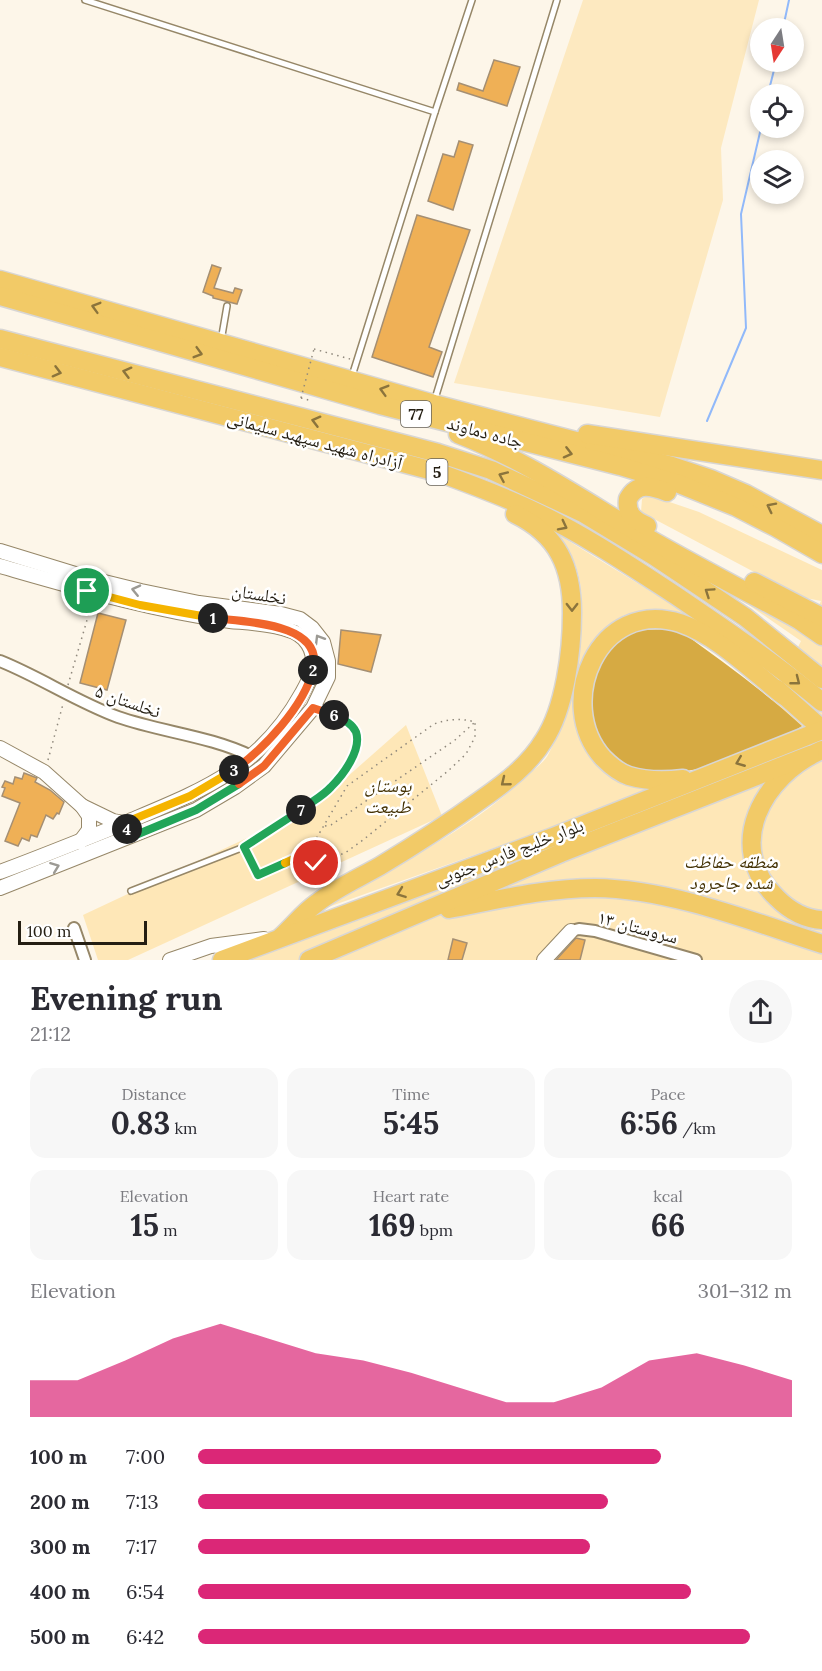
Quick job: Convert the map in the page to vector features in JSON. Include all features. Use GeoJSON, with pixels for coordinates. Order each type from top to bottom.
{"type":"FeatureCollection","features":[{"type":"Feature","properties":{"kind":"highway","name":"جاده دماوند"},"geometry":{"type":"LineString","coordinates":[[0,280],[434,404],[672,466],[746,494],[818,545]]}},
{"type":"Feature","properties":{"kind":"highway","name":"جاده دماوند"},"geometry":{"type":"LineString","coordinates":[[0,296],[380,405],[620,466],[679,484],[736,507],[818,545]]}},
{"type":"Feature","properties":{"kind":"highway","name":"آزادراه شهید سپهبد سلیمانی"},"geometry":{"type":"LineString","coordinates":[[0,339],[438,453],[492,470],[583,513],[654,556],[745,616],[822,679]]}},
{"type":"Feature","properties":{"kind":"highway","name":"آزادراه شهید سپهبد سلیمانی"},"geometry":{"type":"LineString","coordinates":[[0,357],[437,472],[534,511],[575,532],[643,574],[727,630],[822,702]]}},
{"type":"Feature","properties":{"kind":"highway"},"geometry":{"type":"LineString","coordinates":[[380,405],[512,458],[556,481],[636,531],[799,620],[822,636]]}},
{"type":"Feature","properties":{"kind":"highway"},"geometry":{"type":"LineString","coordinates":[[514,425],[822,470]]}},
{"type":"Feature","properties":{"kind":"highway"},"geometry":{"type":"LineString","coordinates":[[281,937],[317,903],[435,833],[503,784],[529,762],[546,739],[557,712],[572,632],[572,590],[560,551],[528,520],[437,472]]}},
{"type":"Feature","properties":{"kind":"highway"},"geometry":{"type":"LineString","coordinates":[[818,545],[651,486],[637,488],[628,498],[628,513],[633,518],[822,617]]}},
{"type":"Feature","properties":{"kind":"highway"},"geometry":{"type":"LineString","coordinates":[[745,616],[822,663]]}},
{"type":"Feature","properties":{"kind":"highway"},"geometry":{"type":"LineString","coordinates":[[700,778],[664,781],[628,776],[611,766],[597,751],[587,732],[583,710],[584,688],[590,666],[600,647],[615,631],[633,622],[654,619],[679,623],[708,635],[822,729]]}},
{"type":"Feature","properties":{"kind":"highway"},"geometry":{"type":"LineString","coordinates":[[727,630],[783,696]]}},
{"type":"Feature","properties":{"kind":"highway","name":"بلوار خلیج فارس جنوبی"},"geometry":{"type":"LineString","coordinates":[[222,960],[553,837],[822,729]]}},
{"type":"Feature","properties":{"kind":"highway"},"geometry":{"type":"LineString","coordinates":[[816,752],[788,773],[768,793],[756,815],[751,841],[755,867],[768,890],[788,909],[813,920],[822,920]]}},
{"type":"Feature","properties":{"kind":"highway","name":"بلوار خلیج فارس جنوبی"},"geometry":{"type":"LineString","coordinates":[[309,960],[561,853],[816,752]]}},
{"type":"Feature","properties":{"kind":"highway"},"geometry":{"type":"LineString","coordinates":[[421,914],[556,890],[596,888],[676,900],[746,919],[822,944]]}},
{"type":"Feature","properties":{"kind":"street","name":"نخلستان"},"geometry":{"type":"LineString","coordinates":[[0,551],[88,578],[141,591],[300,619],[312,628],[323,642],[328,661],[328,677],[313,708],[264,766],[235,787],[196,810],[0,888]]}},
{"type":"Feature","properties":{"kind":"street","name":"نخلستان"},"geometry":{"type":"LineString","coordinates":[[0,566],[140,605],[195,616],[278,627],[295,632],[304,639],[314,663],[311,677],[293,710],[273,736],[251,756],[214,783],[190,796],[80,842],[0,872]]}},
{"type":"Feature","properties":{"kind":"street","name":"نخلستان ۵"},"geometry":{"type":"LineString","coordinates":[[0,661],[117,716],[231,746],[251,756]]}},
{"type":"Feature","properties":{"kind":"street"},"geometry":{"type":"LineString","coordinates":[[2,751],[44,772],[82,806],[89,816],[89,830],[80,842]]}},
{"type":"Feature","properties":{"kind":"street"},"geometry":{"type":"LineString","coordinates":[[82,806],[113,821],[124,823],[131,837]]}},
{"type":"Feature","properties":{"kind":"street"},"geometry":{"type":"LineString","coordinates":[[74,928],[85,960]]}},
{"type":"Feature","properties":{"kind":"street","name":"سروستان ۱۳"},"geometry":{"type":"LineString","coordinates":[[571,931],[579,929],[595,931],[696,960]]}},
{"type":"Feature","properties":{"kind":"street"},"geometry":{"type":"LineString","coordinates":[[544,960],[571,931]]}},
{"type":"Feature","properties":{"kind":"street"},"geometry":{"type":"LineString","coordinates":[[170,960],[211,946],[281,937]]}},
{"type":"Feature","properties":{"kind":"lane"},"geometry":{"type":"LineString","coordinates":[[84,0],[435,112]]}},
{"type":"Feature","properties":{"kind":"lane"},"geometry":{"type":"LineString","coordinates":[[350,380],[472,0]]}},
{"type":"Feature","properties":{"kind":"lane"},"geometry":{"type":"LineString","coordinates":[[434,404],[557,0]]}},
{"type":"Feature","properties":{"kind":"lane"},"geometry":{"type":"LineString","coordinates":[[220,342],[227,306]]}},
{"type":"Feature","properties":{"kind":"lane"},"geometry":{"type":"LineString","coordinates":[[131,891],[244,847],[330,789],[346,768],[355,749],[357,734],[345,720],[313,708]]}},
{"type":"Feature","properties":{"kind":"path"},"geometry":{"type":"LineString","coordinates":[[312,402],[301,398],[314,349],[356,361]]}},
{"type":"Feature","properties":{"kind":"path"},"geometry":{"type":"LineString","coordinates":[[44,772],[94,593]]}},
{"type":"Feature","properties":{"kind":"path"},"geometry":{"type":"LineString","coordinates":[[244,847],[258,875],[298,857],[316,839],[347,786],[410,741],[444,721],[464,719],[475,722]]}},
{"type":"Feature","properties":{"kind":"path"},"geometry":{"type":"LineString","coordinates":[[298,857],[316,863],[345,853],[363,840],[466,754],[475,737],[475,722]]}},
{"type":"Feature","properties":{"kind":"path"},"geometry":{"type":"LineString","coordinates":[[324,826],[331,825],[378,794],[454,740],[475,722]]}},
{"type":"Feature","properties":{"kind":"shaded area"},"geometry":{"type":"Polygon","coordinates":[[[583,0],[759,0],[754,18],[750,18],[750,35],[721,148],[723,200],[660,417],[454,383],[583,0]]]}},
{"type":"Feature","properties":{"kind":"shaded area"},"geometry":{"type":"Polygon","coordinates":[[[678,629],[757,688],[802,726],[778,741],[710,767],[662,775],[629,768],[605,749],[593,727],[591,687],[607,649],[635,630],[678,629]]]}},
{"type":"Feature","properties":{"kind":"green space","name":"منطقه حفاظت شده جاجرود"},"geometry":{"type":"Polygon","coordinates":[[[649,495],[699,512],[822,570],[822,960],[244,960],[681,792],[684,795],[735,774],[801,641],[746,603],[653,548],[806,632],[821,601],[801,597],[641,512],[642,499],[649,495]]]}},
{"type":"Feature","properties":{"kind":"green space"},"geometry":{"type":"Polygon","coordinates":[[[546,527],[704,624],[660,611],[624,615],[607,626],[594,644],[585,664],[600,763],[673,784],[320,910],[428,848],[480,815],[547,756],[555,741],[568,702],[579,648],[582,598],[574,561],[566,547],[546,527]]]}},
{"type":"Feature","properties":{"kind":"green space","name":"بوستان طبیعت"},"geometry":{"type":"Polygon","coordinates":[[[406,725],[442,816],[128,960],[98,960],[83,915],[313,807],[406,725]]]}},
{"type":"Feature","properties":{"kind":"building"},"geometry":{"type":"Polygon","coordinates":[[[494,60],[520,67],[507,106],[457,90],[459,83],[483,91],[494,60]]]}},
{"type":"Feature","properties":{"kind":"building"},"geometry":{"type":"Polygon","coordinates":[[[459,141],[473,145],[453,210],[428,201],[443,154],[454,157],[459,141]]]}},
{"type":"Feature","properties":{"kind":"building"},"geometry":{"type":"Polygon","coordinates":[[[417,215],[470,230],[429,347],[442,352],[433,377],[372,357],[417,215]]]}},
{"type":"Feature","properties":{"kind":"building"},"geometry":{"type":"Polygon","coordinates":[[[212,265],[221,268],[214,288],[233,293],[235,288],[242,290],[237,304],[213,298],[203,292],[212,265]]]}},
{"type":"Feature","properties":{"kind":"building"},"geometry":{"type":"Polygon","coordinates":[[[98,613],[126,620],[107,690],[80,683],[98,613]]]}},
{"type":"Feature","properties":{"kind":"building"},"geometry":{"type":"Polygon","coordinates":[[[341,630],[381,635],[371,672],[338,664],[341,630]]]}},
{"type":"Feature","properties":{"kind":"building"},"geometry":{"type":"Polygon","coordinates":[[[24,773],[37,778],[35,782],[50,790],[64,802],[59,814],[57,813],[53,819],[46,815],[37,837],[31,835],[29,841],[22,838],[18,846],[5,841],[20,803],[2,796],[5,788],[2,787],[5,781],[13,784],[15,777],[22,779],[24,773]]]}},
{"type":"Feature","properties":{"kind":"building"},"geometry":{"type":"Polygon","coordinates":[[[576,938],[585,940],[580,960],[556,960],[576,938]]]}},
{"type":"Feature","properties":{"kind":"building"},"geometry":{"type":"Polygon","coordinates":[[[453,939],[467,943],[462,960],[448,960],[453,939]]]}},
{"type":"Feature","properties":{"kind":"waterway"},"geometry":{"type":"LineString","coordinates":[[785,18],[789,0]]}},
{"type":"Feature","properties":{"kind":"waterway"},"geometry":{"type":"LineString","coordinates":[[770,84],[774,72]]}},
{"type":"Feature","properties":{"kind":"waterway"},"geometry":{"type":"LineString","coordinates":[[707,421],[746,328],[741,214],[759,138]]}},
{"type":"Feature","properties":{"kind":"route"},"geometry":{"type":"LineString","coordinates":[[87,591],[195,616],[278,627],[295,632],[304,639],[310,648],[314,663],[311,677],[293,710],[273,736],[237,768],[214,783],[190,796],[124,823],[131,837],[196,810],[235,787],[264,766],[313,708],[345,720],[357,734],[355,749],[346,768],[330,789],[244,847],[258,875],[298,857],[316,863]]}}]}
